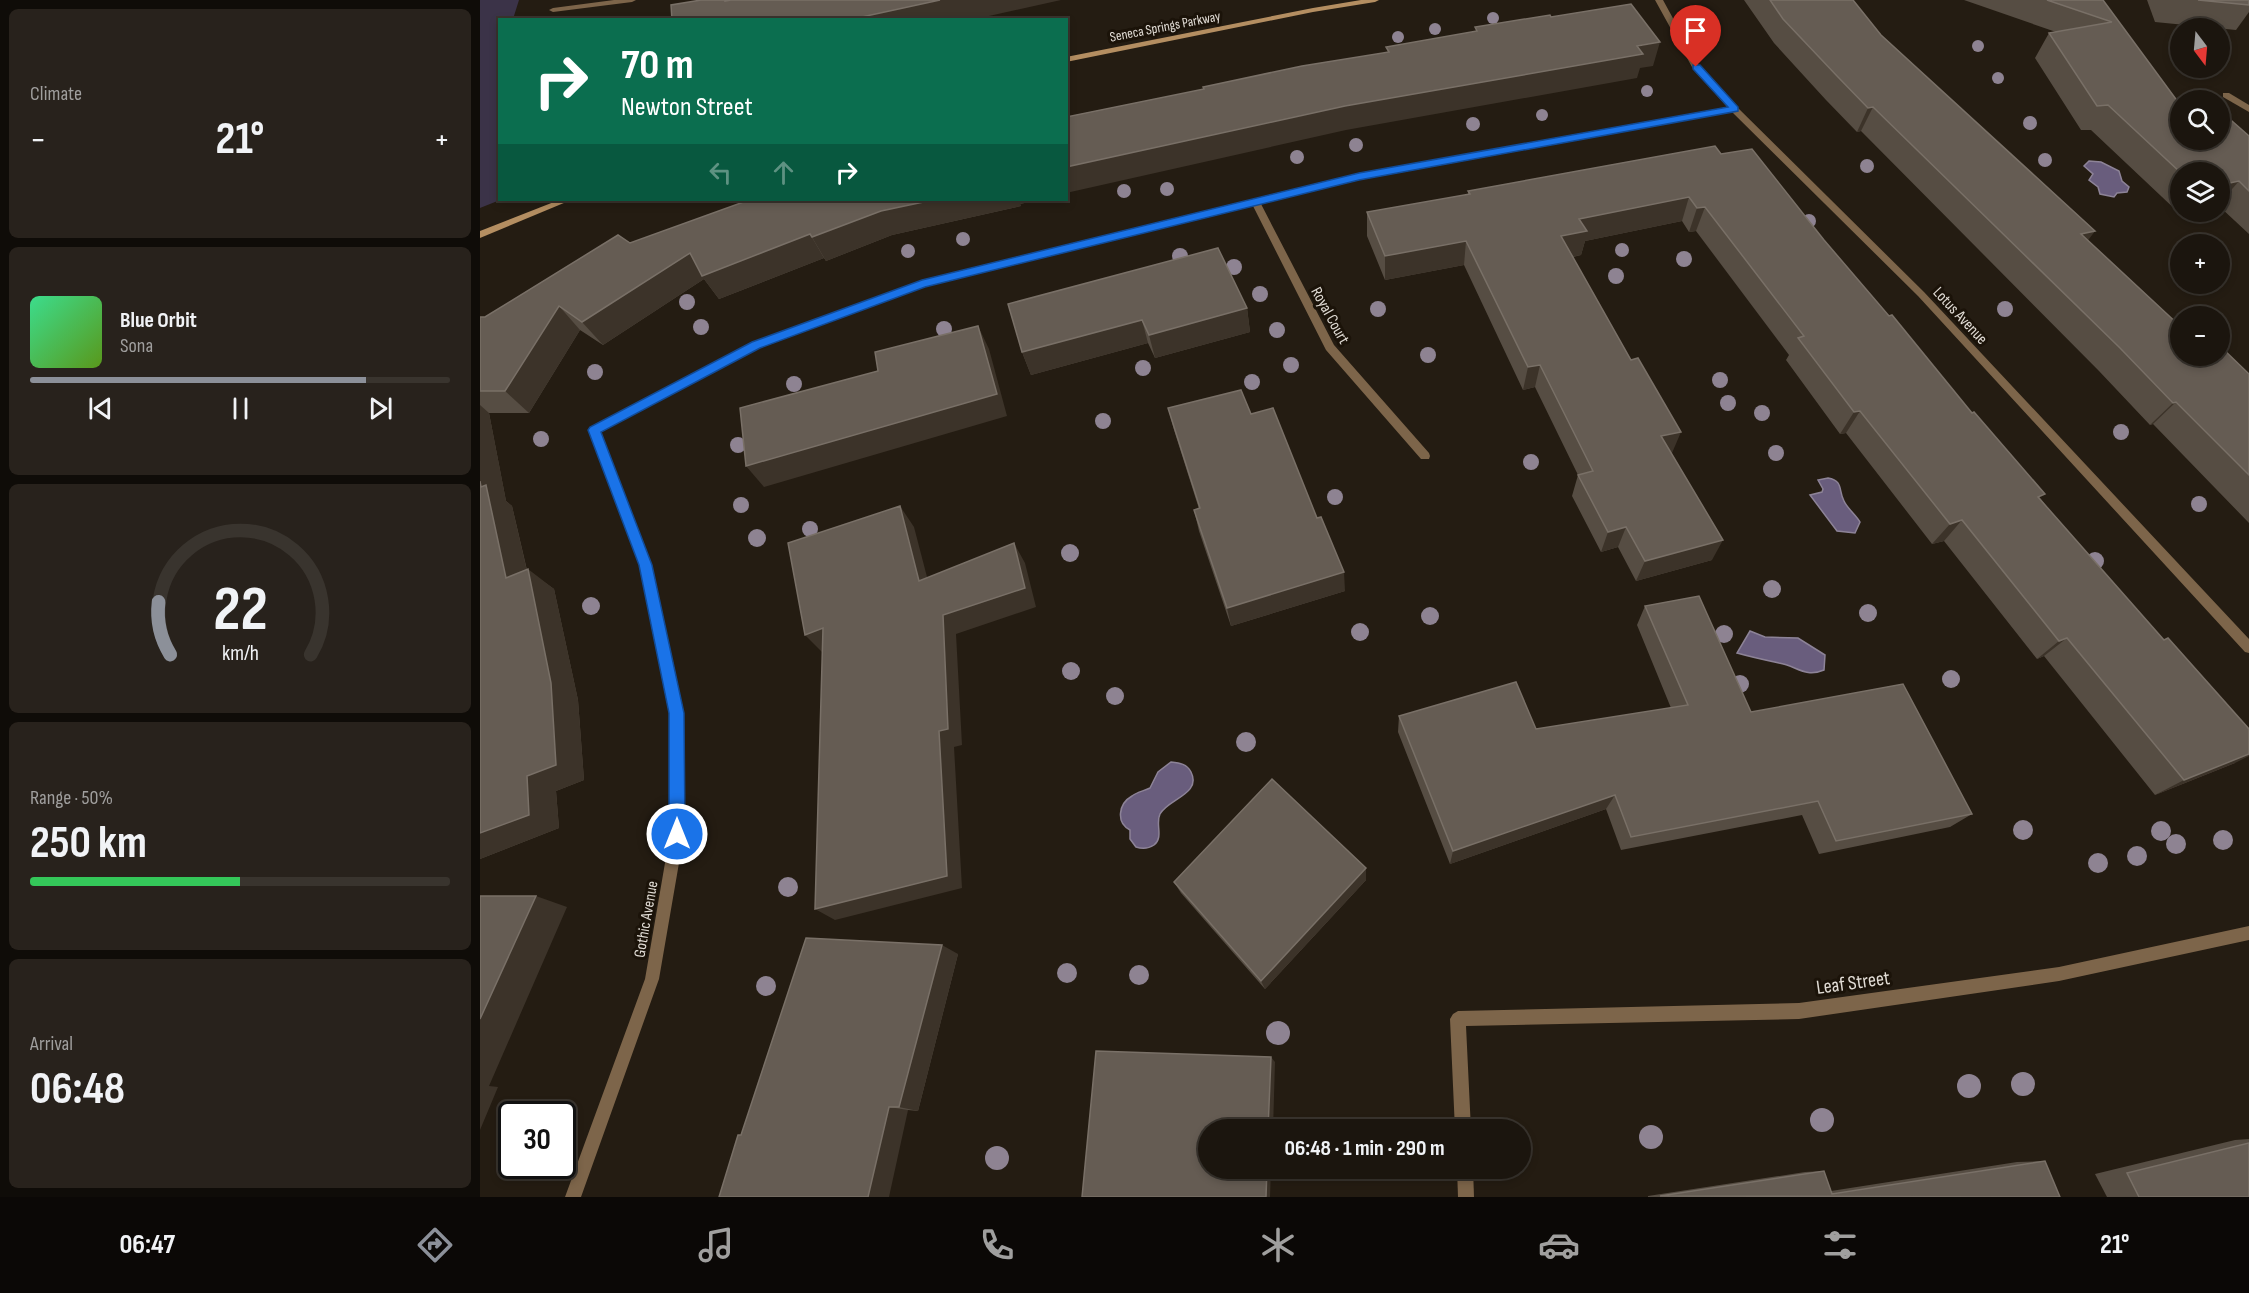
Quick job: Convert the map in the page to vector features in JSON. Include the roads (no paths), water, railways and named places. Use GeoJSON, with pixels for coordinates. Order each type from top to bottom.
{"type":"FeatureCollection","features":[{"type":"Feature","properties":{"kind":"street"},"geometry":{"type":"LineString","coordinates":[[556,0],[553,15],[632,0]]}},
{"type":"Feature","properties":{"kind":"street","name":"Seneca Springs Parkway"},"geometry":{"type":"LineString","coordinates":[[1068,60],[1313,10],[1375,0]]}},
{"type":"Feature","properties":{"kind":"street","name":"Lotus Avenue"},"geometry":{"type":"LineString","coordinates":[[1659,0],[1696,67],[1734,109],[1921,294],[2249,648]]}},
{"type":"Feature","properties":{"kind":"street"},"geometry":{"type":"LineString","coordinates":[[2230,97],[2249,109]]}},
{"type":"Feature","properties":{"kind":"street"},"geometry":{"type":"LineString","coordinates":[[1255,202],[1359,177],[1734,109]]}},
{"type":"Feature","properties":{"kind":"street"},"geometry":{"type":"LineString","coordinates":[[480,235],[564,201]]}},
{"type":"Feature","properties":{"kind":"street","name":"Gothic Avenue"},"geometry":{"type":"LineString","coordinates":[[573,1197],[652,979],[677,834],[677,713],[645,565],[595,430],[756,345],[922,284],[1255,202]]}},
{"type":"Feature","properties":{"kind":"street","name":"Royal Court"},"geometry":{"type":"LineString","coordinates":[[1255,202],[1330,347],[1425,456]]}},
{"type":"Feature","properties":{"kind":"street","name":"Leaf Street"},"geometry":{"type":"LineString","coordinates":[[1463,1119],[1458,1019],[1799,1011],[2059,974],[2249,933]]}},
{"type":"Feature","properties":{"kind":"street"},"geometry":{"type":"LineString","coordinates":[[1465,1179],[1466,1197]]}}]}
